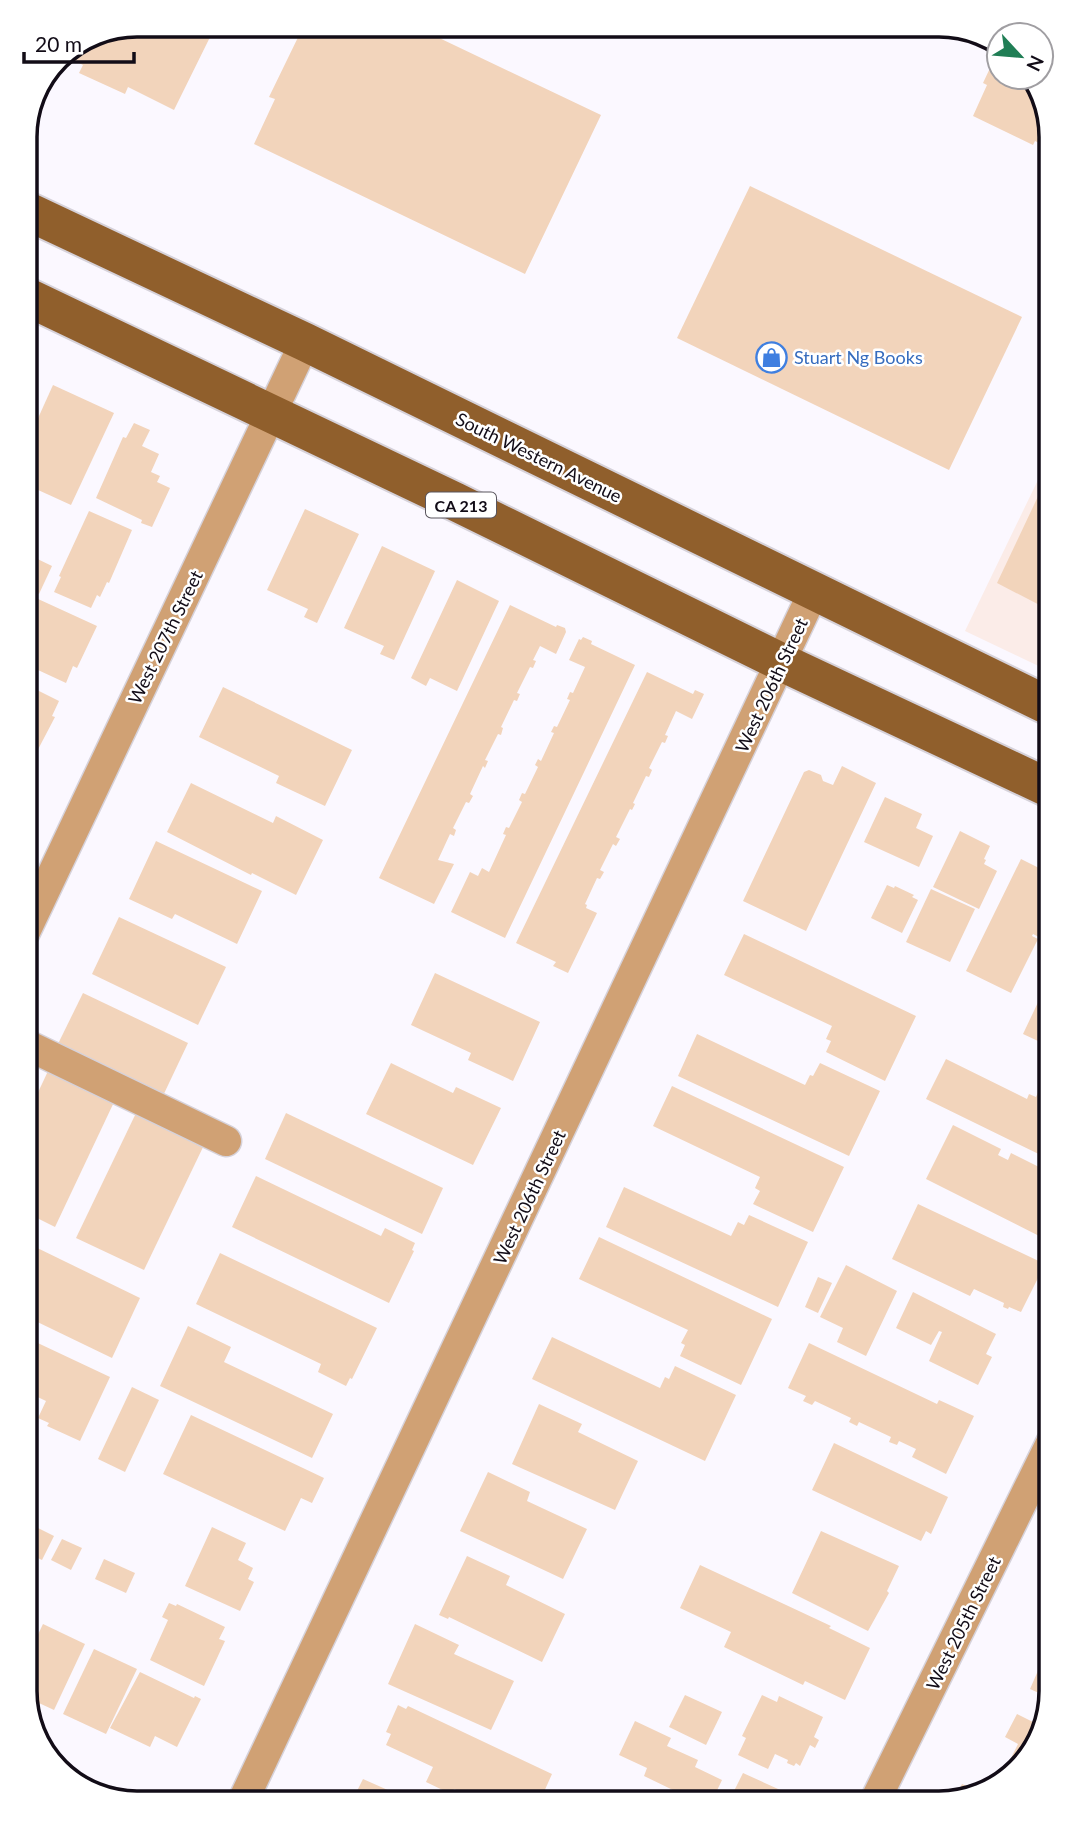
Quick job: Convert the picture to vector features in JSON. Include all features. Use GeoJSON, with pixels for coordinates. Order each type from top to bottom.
{"type":"FeatureCollection","features":[{"type":"Feature","properties":{"kind":"main road","name":"South Western Avenue"},"geometry":{"type":"LineString","coordinates":[[37,216],[305,342],[1039,701]]}},
{"type":"Feature","properties":{"kind":"main road","name":"CA 213"},"geometry":{"type":"LineString","coordinates":[[37,302],[781,662],[1039,783]]}},
{"type":"Feature","properties":{"kind":"street","name":"West 207th Street"},"geometry":{"type":"LineString","coordinates":[[37,907],[305,342]]}},
{"type":"Feature","properties":{"kind":"street","name":"West 206th Street"},"geometry":{"type":"LineString","coordinates":[[248,1791],[814,592]]}},
{"type":"Feature","properties":{"kind":"street"},"geometry":{"type":"LineString","coordinates":[[37,1050],[226,1141]]}},
{"type":"Feature","properties":{"kind":"street","name":"West 205th Street"},"geometry":{"type":"LineString","coordinates":[[880,1791],[1039,1469]]}},
{"type":"Feature","properties":{"kind":"shaded area"},"geometry":{"type":"Polygon","coordinates":[[[1039,478],[1039,666],[965,631],[1039,478]]]}},
{"type":"Feature","properties":{"kind":"building"},"geometry":{"type":"Polygon","coordinates":[[[137,37],[210,37],[174,110],[128,87],[125,94],[79,73],[83,65],[73,60],[105,42],[137,37]]]}},
{"type":"Feature","properties":{"kind":"building"},"geometry":{"type":"Polygon","coordinates":[[[298,37],[437,37],[601,115],[525,274],[254,144],[275,99],[269,97],[298,37]]]}},
{"type":"Feature","properties":{"kind":"building"},"geometry":{"type":"Polygon","coordinates":[[[985,89],[1028,91],[1036,111],[1039,143],[1035,141],[1033,145],[973,116],[985,89]]]}},
{"type":"Feature","properties":{"kind":"building"},"geometry":{"type":"Polygon","coordinates":[[[750,186],[1022,317],[949,470],[677,338],[750,186]]]}},
{"type":"Feature","properties":{"kind":"building"},"geometry":{"type":"Polygon","coordinates":[[[53,385],[114,413],[71,505],[37,489],[37,420],[53,385]]]}},
{"type":"Feature","properties":{"kind":"building"},"geometry":{"type":"Polygon","coordinates":[[[134,423],[150,430],[142,446],[159,454],[151,472],[160,476],[157,482],[170,488],[152,527],[96,498],[123,437],[126,438],[134,423]]]}},
{"type":"Feature","properties":{"kind":"building"},"geometry":{"type":"Polygon","coordinates":[[[1039,494],[1039,605],[997,583],[1039,494]]]}},
{"type":"Feature","properties":{"kind":"building"},"geometry":{"type":"Polygon","coordinates":[[[305,509],[359,534],[317,623],[304,617],[308,609],[267,590],[305,509]]]}},
{"type":"Feature","properties":{"kind":"building"},"geometry":{"type":"Polygon","coordinates":[[[89,511],[132,530],[109,583],[107,582],[100,597],[97,595],[91,608],[54,592],[89,511]]]}},
{"type":"Feature","properties":{"kind":"building"},"geometry":{"type":"Polygon","coordinates":[[[382,546],[435,571],[394,660],[380,654],[384,646],[344,628],[382,546]]]}},
{"type":"Feature","properties":{"kind":"building"},"geometry":{"type":"Polygon","coordinates":[[[37,559],[52,566],[39,594],[37,593],[37,559]]]}},
{"type":"Feature","properties":{"kind":"building"},"geometry":{"type":"Polygon","coordinates":[[[457,580],[499,601],[457,691],[430,678],[426,686],[411,678],[457,580]]]}},
{"type":"Feature","properties":{"kind":"building"},"geometry":{"type":"Polygon","coordinates":[[[37,598],[97,626],[77,668],[73,666],[66,683],[37,670],[37,598]]]}},
{"type":"Feature","properties":{"kind":"building"},"geometry":{"type":"Polygon","coordinates":[[[510,605],[556,627],[565,628],[566,632],[556,654],[540,646],[533,660],[536,661],[533,668],[530,667],[517,693],[520,694],[517,701],[514,700],[501,727],[501,735],[498,734],[485,760],[488,761],[485,768],[483,766],[470,794],[473,796],[469,803],[466,802],[453,828],[456,830],[454,836],[450,834],[438,860],[454,864],[434,904],[379,878],[510,605]]]}},
{"type":"Feature","properties":{"kind":"building"},"geometry":{"type":"Polygon","coordinates":[[[583,637],[592,641],[591,644],[635,665],[505,938],[451,912],[470,872],[478,876],[482,868],[489,872],[506,835],[503,834],[506,827],[509,828],[522,802],[519,800],[522,793],[525,794],[538,767],[535,765],[538,759],[541,761],[554,733],[551,732],[554,726],[557,727],[570,700],[567,699],[570,692],[573,693],[585,667],[569,660],[579,639],[583,637]]]}},
{"type":"Feature","properties":{"kind":"building"},"geometry":{"type":"Polygon","coordinates":[[[647,672],[693,694],[695,690],[704,694],[692,719],[676,711],[665,735],[668,736],[665,743],[662,742],[649,768],[652,770],[649,777],[646,776],[633,803],[635,804],[616,837],[620,839],[616,846],[613,844],[600,870],[604,872],[600,879],[597,878],[585,904],[586,908],[597,913],[568,973],[553,966],[556,962],[516,943],[647,672]]]}},
{"type":"Feature","properties":{"kind":"building"},"geometry":{"type":"Polygon","coordinates":[[[223,687],[352,750],[325,806],[276,783],[279,776],[199,737],[223,687]]]}},
{"type":"Feature","properties":{"kind":"building"},"geometry":{"type":"Polygon","coordinates":[[[37,690],[59,701],[52,716],[55,717],[37,751],[37,690]]]}},
{"type":"Feature","properties":{"kind":"building"},"geometry":{"type":"Polygon","coordinates":[[[842,766],[876,783],[806,931],[743,901],[804,772],[809,770],[821,775],[823,781],[833,785],[842,766]]]}},
{"type":"Feature","properties":{"kind":"building"},"geometry":{"type":"Polygon","coordinates":[[[191,783],[273,823],[276,816],[323,840],[296,895],[167,832],[191,783]]]}},
{"type":"Feature","properties":{"kind":"building"},"geometry":{"type":"Polygon","coordinates":[[[885,797],[922,814],[916,828],[933,836],[919,867],[864,842],[885,797]]]}},
{"type":"Feature","properties":{"kind":"building"},"geometry":{"type":"Polygon","coordinates":[[[960,831],[990,846],[984,864],[997,871],[979,909],[933,887],[960,831]]]}},
{"type":"Feature","properties":{"kind":"building"},"geometry":{"type":"Polygon","coordinates":[[[156,841],[262,891],[237,944],[175,914],[172,919],[129,899],[156,841]]]}},
{"type":"Feature","properties":{"kind":"building"},"geometry":{"type":"Polygon","coordinates":[[[1021,859],[1039,868],[1039,937],[1033,934],[1032,936],[1038,939],[1011,993],[966,971],[1021,859]]]}},
{"type":"Feature","properties":{"kind":"building"},"geometry":{"type":"Polygon","coordinates":[[[887,885],[914,895],[912,897],[918,900],[902,933],[871,918],[887,885]]]}},
{"type":"Feature","properties":{"kind":"building"},"geometry":{"type":"Polygon","coordinates":[[[931,889],[975,909],[950,962],[906,942],[931,889]]]}},
{"type":"Feature","properties":{"kind":"building"},"geometry":{"type":"Polygon","coordinates":[[[119,917],[226,967],[198,1025],[92,974],[119,917]]]}},
{"type":"Feature","properties":{"kind":"building"},"geometry":{"type":"Polygon","coordinates":[[[744,934],[916,1016],[885,1081],[826,1052],[831,1041],[826,1039],[832,1026],[724,975],[744,934]]]}},
{"type":"Feature","properties":{"kind":"building"},"geometry":{"type":"Polygon","coordinates":[[[435,973],[540,1022],[513,1081],[468,1060],[471,1053],[411,1025],[435,973]]]}},
{"type":"Feature","properties":{"kind":"building"},"geometry":{"type":"Polygon","coordinates":[[[83,993],[188,1043],[161,1100],[55,1050],[83,993]]]}},
{"type":"Feature","properties":{"kind":"building"},"geometry":{"type":"Polygon","coordinates":[[[1039,1000],[1039,1041],[1023,1034],[1039,1000]]]}},
{"type":"Feature","properties":{"kind":"building"},"geometry":{"type":"Polygon","coordinates":[[[697,1034],[805,1085],[820,1063],[880,1091],[849,1156],[678,1076],[697,1034]]]}},
{"type":"Feature","properties":{"kind":"building"},"geometry":{"type":"Polygon","coordinates":[[[946,1059],[1027,1099],[1029,1094],[1036,1097],[1039,1090],[1039,1154],[926,1099],[946,1059]]]}},
{"type":"Feature","properties":{"kind":"building"},"geometry":{"type":"Polygon","coordinates":[[[391,1063],[453,1093],[456,1087],[501,1108],[473,1165],[366,1114],[391,1063]]]}},
{"type":"Feature","properties":{"kind":"building"},"geometry":{"type":"Polygon","coordinates":[[[49,1069],[115,1100],[55,1227],[37,1218],[37,1094],[49,1069]]]}},
{"type":"Feature","properties":{"kind":"building"},"geometry":{"type":"Polygon","coordinates":[[[672,1086],[844,1167],[813,1232],[753,1204],[760,1191],[755,1188],[760,1177],[653,1126],[672,1086]]]}},
{"type":"Feature","properties":{"kind":"building"},"geometry":{"type":"Polygon","coordinates":[[[137,1111],[205,1143],[144,1270],[76,1238],[137,1111]]]}},
{"type":"Feature","properties":{"kind":"building"},"geometry":{"type":"Polygon","coordinates":[[[286,1113],[443,1188],[422,1234],[265,1159],[286,1113]]]}},
{"type":"Feature","properties":{"kind":"building"},"geometry":{"type":"Polygon","coordinates":[[[953,1125],[1001,1149],[998,1155],[1008,1160],[1011,1153],[1039,1167],[1039,1236],[926,1179],[953,1125]]]}},
{"type":"Feature","properties":{"kind":"building"},"geometry":{"type":"Polygon","coordinates":[[[256,1176],[381,1236],[385,1228],[415,1243],[412,1250],[414,1251],[389,1303],[232,1227],[256,1176]]]}},
{"type":"Feature","properties":{"kind":"building"},"geometry":{"type":"Polygon","coordinates":[[[624,1187],[731,1236],[738,1222],[744,1225],[749,1215],[808,1242],[778,1307],[606,1227],[624,1187]]]}},
{"type":"Feature","properties":{"kind":"building"},"geometry":{"type":"Polygon","coordinates":[[[918,1204],[1039,1261],[1039,1276],[1021,1312],[1003,1307],[1004,1303],[974,1289],[970,1296],[892,1259],[918,1204]]]}},
{"type":"Feature","properties":{"kind":"building"},"geometry":{"type":"Polygon","coordinates":[[[599,1237],[772,1319],[741,1385],[680,1356],[685,1345],[681,1343],[688,1330],[579,1279],[599,1237]]]}},
{"type":"Feature","properties":{"kind":"building"},"geometry":{"type":"Polygon","coordinates":[[[37,1248],[140,1298],[112,1358],[37,1322],[37,1248]]]}},
{"type":"Feature","properties":{"kind":"building"},"geometry":{"type":"Polygon","coordinates":[[[220,1253],[377,1328],[346,1386],[318,1372],[321,1364],[196,1304],[220,1253]]]}},
{"type":"Feature","properties":{"kind":"building"},"geometry":{"type":"Polygon","coordinates":[[[846,1265],[897,1291],[866,1356],[837,1342],[843,1328],[820,1317],[846,1265]]]}},
{"type":"Feature","properties":{"kind":"building"},"geometry":{"type":"Polygon","coordinates":[[[818,1277],[832,1283],[818,1313],[805,1307],[818,1277]]]}},
{"type":"Feature","properties":{"kind":"building"},"geometry":{"type":"Polygon","coordinates":[[[913,1292],[996,1334],[986,1354],[992,1357],[978,1385],[929,1361],[942,1332],[939,1331],[931,1345],[896,1328],[913,1292]]]}},
{"type":"Feature","properties":{"kind":"building"},"geometry":{"type":"Polygon","coordinates":[[[188,1326],[231,1347],[224,1362],[333,1414],[312,1458],[160,1386],[188,1326]]]}},
{"type":"Feature","properties":{"kind":"building"},"geometry":{"type":"Polygon","coordinates":[[[552,1337],[660,1388],[665,1377],[669,1379],[675,1366],[736,1395],[705,1461],[532,1379],[552,1337]]]}},
{"type":"Feature","properties":{"kind":"building"},"geometry":{"type":"Polygon","coordinates":[[[37,1343],[110,1377],[80,1441],[47,1426],[49,1423],[38,1418],[46,1401],[37,1397],[37,1343]]]}},
{"type":"Feature","properties":{"kind":"building"},"geometry":{"type":"Polygon","coordinates":[[[809,1343],[937,1404],[939,1400],[974,1416],[946,1474],[912,1457],[916,1449],[899,1441],[897,1445],[889,1442],[891,1437],[859,1422],[857,1426],[849,1422],[851,1418],[815,1401],[812,1405],[803,1401],[806,1396],[788,1388],[809,1343]]]}},
{"type":"Feature","properties":{"kind":"building"},"geometry":{"type":"Polygon","coordinates":[[[132,1387],[159,1400],[125,1472],[98,1459],[132,1387]]]}},
{"type":"Feature","properties":{"kind":"building"},"geometry":{"type":"Polygon","coordinates":[[[539,1404],[582,1424],[578,1432],[638,1461],[615,1510],[512,1464],[539,1404]]]}},
{"type":"Feature","properties":{"kind":"building"},"geometry":{"type":"Polygon","coordinates":[[[191,1415],[324,1478],[312,1503],[301,1498],[285,1531],[163,1474],[191,1415]]]}},
{"type":"Feature","properties":{"kind":"building"},"geometry":{"type":"Polygon","coordinates":[[[834,1443],[948,1497],[931,1534],[926,1531],[921,1541],[812,1490],[834,1443]]]}},
{"type":"Feature","properties":{"kind":"building"},"geometry":{"type":"Polygon","coordinates":[[[488,1472],[530,1492],[527,1501],[587,1529],[563,1579],[460,1531],[488,1472]]]}},
{"type":"Feature","properties":{"kind":"building"},"geometry":{"type":"Polygon","coordinates":[[[212,1527],[246,1543],[238,1560],[253,1568],[248,1579],[254,1582],[240,1611],[185,1586],[212,1527]]]}},
{"type":"Feature","properties":{"kind":"building"},"geometry":{"type":"Polygon","coordinates":[[[37,1528],[54,1536],[42,1560],[37,1558],[37,1528]]]}},
{"type":"Feature","properties":{"kind":"building"},"geometry":{"type":"Polygon","coordinates":[[[821,1531],[899,1566],[887,1591],[889,1593],[868,1631],[792,1593],[821,1531]]]}},
{"type":"Feature","properties":{"kind":"building"},"geometry":{"type":"Polygon","coordinates":[[[62,1539],[82,1548],[71,1570],[51,1560],[62,1539]]]}},
{"type":"Feature","properties":{"kind":"building"},"geometry":{"type":"Polygon","coordinates":[[[467,1556],[510,1576],[506,1585],[565,1614],[542,1662],[449,1617],[448,1619],[439,1615],[467,1556]]]}},
{"type":"Feature","properties":{"kind":"building"},"geometry":{"type":"Polygon","coordinates":[[[104,1559],[135,1573],[126,1593],[95,1579],[104,1559]]]}},
{"type":"Feature","properties":{"kind":"building"},"geometry":{"type":"Polygon","coordinates":[[[700,1565],[831,1626],[829,1628],[870,1648],[845,1700],[805,1681],[803,1685],[724,1647],[731,1632],[680,1608],[700,1565]]]}},
{"type":"Feature","properties":{"kind":"building"},"geometry":{"type":"Polygon","coordinates":[[[169,1603],[176,1606],[177,1604],[225,1627],[219,1639],[225,1641],[204,1686],[150,1660],[168,1620],[162,1617],[169,1603]]]}},
{"type":"Feature","properties":{"kind":"building"},"geometry":{"type":"Polygon","coordinates":[[[43,1624],[85,1644],[54,1710],[38,1703],[37,1637],[43,1624]]]}},
{"type":"Feature","properties":{"kind":"building"},"geometry":{"type":"Polygon","coordinates":[[[415,1624],[459,1645],[454,1654],[514,1681],[491,1730],[388,1684],[415,1624]]]}},
{"type":"Feature","properties":{"kind":"building"},"geometry":{"type":"Polygon","coordinates":[[[94,1649],[137,1669],[106,1734],[63,1714],[94,1649]]]}},
{"type":"Feature","properties":{"kind":"building"},"geometry":{"type":"Polygon","coordinates":[[[1039,1668],[1039,1693],[1030,1689],[1039,1668]]]}},
{"type":"Feature","properties":{"kind":"building"},"geometry":{"type":"Polygon","coordinates":[[[140,1672],[201,1699],[177,1747],[155,1736],[150,1747],[110,1728],[140,1672]]]}},
{"type":"Feature","properties":{"kind":"building"},"geometry":{"type":"Polygon","coordinates":[[[685,1695],[722,1712],[706,1745],[669,1727],[685,1695]]]}},
{"type":"Feature","properties":{"kind":"building"},"geometry":{"type":"Polygon","coordinates":[[[762,1695],[777,1702],[779,1696],[823,1717],[814,1737],[819,1740],[815,1748],[810,1745],[800,1766],[787,1763],[788,1760],[775,1754],[768,1769],[738,1755],[746,1738],[742,1736],[762,1695]]]}},
{"type":"Feature","properties":{"kind":"building"},"geometry":{"type":"Polygon","coordinates":[[[398,1705],[406,1709],[408,1706],[552,1774],[544,1791],[445,1791],[426,1782],[433,1767],[386,1745],[391,1734],[386,1732],[398,1705]]]}},
{"type":"Feature","properties":{"kind":"building"},"geometry":{"type":"Polygon","coordinates":[[[1017,1714],[1034,1723],[1022,1747],[1009,1762],[1018,1744],[1005,1737],[1017,1714]]]}},
{"type":"Feature","properties":{"kind":"building"},"geometry":{"type":"Polygon","coordinates":[[[635,1721],[671,1738],[667,1746],[698,1760],[695,1767],[722,1780],[717,1791],[675,1791],[644,1776],[647,1768],[619,1755],[635,1721]]]}},
{"type":"Feature","properties":{"kind":"building"},"geometry":{"type":"Polygon","coordinates":[[[743,1773],[783,1791],[734,1791],[743,1773]]]}},
{"type":"Feature","properties":{"kind":"building"},"geometry":{"type":"Polygon","coordinates":[[[363,1779],[390,1791],[357,1791],[363,1779]]]}},
{"type":"Feature","properties":{"kind":"place","name":"Stuart Ng Books"},"geometry":{"type":"Point","coordinates":[771,357]}}]}
